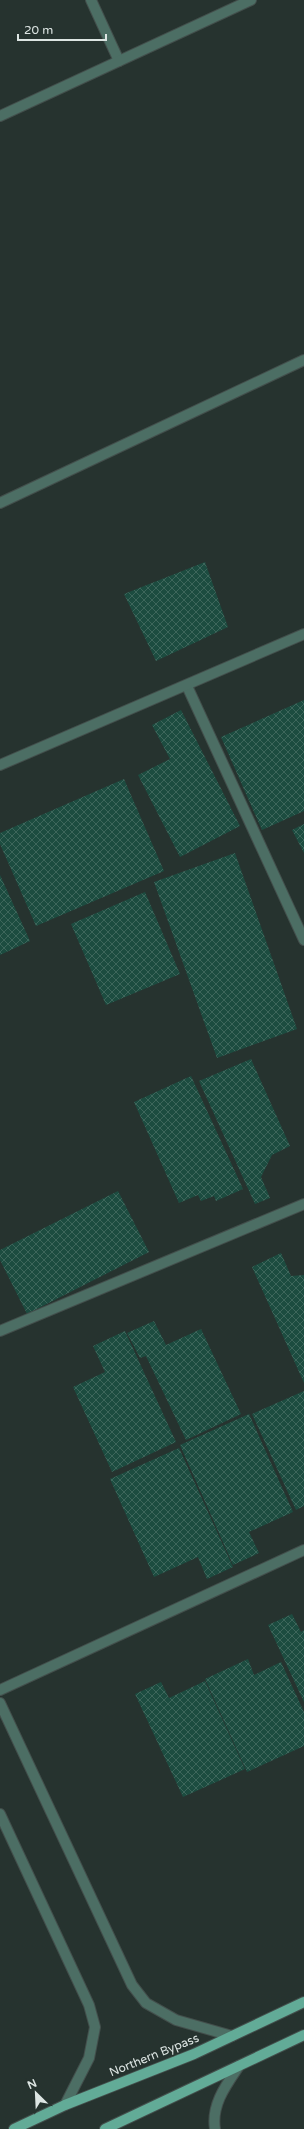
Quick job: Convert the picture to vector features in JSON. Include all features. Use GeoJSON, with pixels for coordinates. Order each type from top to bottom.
{"type":"FeatureCollection","features":[{"type":"Feature","properties":{"kind":"main road","name":"Northern Bypass"},"geometry":{"type":"LineString","coordinates":[[14,2129],[65,2105],[194,2054],[304,2002]]}},
{"type":"Feature","properties":{"kind":"main road"},"geometry":{"type":"LineString","coordinates":[[106,2129],[304,2035]]}},
{"type":"Feature","properties":{"kind":"street"},"geometry":{"type":"LineString","coordinates":[[91,0],[119,61]]}},
{"type":"Feature","properties":{"kind":"street"},"geometry":{"type":"LineString","coordinates":[[0,116],[250,0]]}},
{"type":"Feature","properties":{"kind":"street"},"geometry":{"type":"LineString","coordinates":[[0,503],[304,360]]}},
{"type":"Feature","properties":{"kind":"street"},"geometry":{"type":"LineString","coordinates":[[0,765],[187,686],[304,634]]}},
{"type":"Feature","properties":{"kind":"street"},"geometry":{"type":"LineString","coordinates":[[187,686],[304,940]]}},
{"type":"Feature","properties":{"kind":"street"},"geometry":{"type":"LineString","coordinates":[[0,1331],[304,1204]]}},
{"type":"Feature","properties":{"kind":"street"},"geometry":{"type":"LineString","coordinates":[[0,1690],[304,1550]]}},
{"type":"Feature","properties":{"kind":"street"},"geometry":{"type":"LineString","coordinates":[[0,1703],[132,1985],[146,2003],[176,2020],[232,2036]]}},
{"type":"Feature","properties":{"kind":"street"},"geometry":{"type":"LineString","coordinates":[[0,1814],[89,2005],[95,2027],[90,2058],[65,2105]]}},
{"type":"Feature","properties":{"kind":"street"},"geometry":{"type":"LineString","coordinates":[[215,2129],[213,2117],[222,2092],[239,2066]]}},
{"type":"Feature","properties":{"kind":"building"},"geometry":{"type":"Polygon","coordinates":[[[205,562],[228,627],[156,661],[124,594],[205,562]]]}},
{"type":"Feature","properties":{"kind":"building"},"geometry":{"type":"Polygon","coordinates":[[[304,700],[304,811],[262,830],[221,737],[304,700]]]}},
{"type":"Feature","properties":{"kind":"building"},"geometry":{"type":"Polygon","coordinates":[[[181,710],[240,826],[180,857],[138,775],[170,759],[152,725],[181,710]]]}},
{"type":"Feature","properties":{"kind":"building"},"geometry":{"type":"Polygon","coordinates":[[[124,779],[164,871],[36,926],[0,844],[0,833],[124,779]]]}},
{"type":"Feature","properties":{"kind":"building"},"geometry":{"type":"Polygon","coordinates":[[[304,824],[304,853],[292,830],[304,824]]]}},
{"type":"Feature","properties":{"kind":"building"},"geometry":{"type":"Polygon","coordinates":[[[235,853],[297,1029],[217,1058],[154,882],[235,853]]]}},
{"type":"Feature","properties":{"kind":"building"},"geometry":{"type":"Polygon","coordinates":[[[0,875],[30,941],[0,955],[0,875]]]}},
{"type":"Feature","properties":{"kind":"building"},"geometry":{"type":"Polygon","coordinates":[[[145,892],[180,974],[106,1005],[71,924],[145,892]]]}},
{"type":"Feature","properties":{"kind":"building"},"geometry":{"type":"Polygon","coordinates":[[[251,1059],[290,1146],[272,1155],[261,1177],[270,1198],[255,1204],[199,1081],[251,1059]]]}},
{"type":"Feature","properties":{"kind":"building"},"geometry":{"type":"Polygon","coordinates":[[[191,1076],[243,1189],[216,1201],[214,1196],[201,1201],[198,1195],[179,1203],[134,1102],[191,1076]]]}},
{"type":"Feature","properties":{"kind":"building"},"geometry":{"type":"Polygon","coordinates":[[[118,1191],[149,1252],[27,1314],[0,1260],[0,1250],[118,1191]]]}},
{"type":"Feature","properties":{"kind":"building"},"geometry":{"type":"Polygon","coordinates":[[[281,1253],[291,1276],[304,1275],[304,1383],[252,1267],[281,1253]]]}},
{"type":"Feature","properties":{"kind":"building"},"geometry":{"type":"Polygon","coordinates":[[[154,1321],[166,1345],[201,1329],[241,1414],[186,1440],[146,1356],[140,1358],[127,1333],[154,1321]]]}},
{"type":"Feature","properties":{"kind":"building"},"geometry":{"type":"Polygon","coordinates":[[[125,1331],[176,1442],[112,1472],[73,1387],[105,1372],[93,1346],[125,1331]]]}},
{"type":"Feature","properties":{"kind":"building"},"geometry":{"type":"Polygon","coordinates":[[[304,1391],[304,1506],[296,1510],[252,1414],[304,1391]]]}},
{"type":"Feature","properties":{"kind":"building"},"geometry":{"type":"Polygon","coordinates":[[[249,1414],[293,1512],[249,1532],[259,1553],[233,1565],[180,1445],[249,1414]]]}},
{"type":"Feature","properties":{"kind":"building"},"geometry":{"type":"Polygon","coordinates":[[[179,1448],[233,1567],[207,1579],[198,1557],[154,1577],[110,1479],[179,1448]]]}},
{"type":"Feature","properties":{"kind":"building"},"geometry":{"type":"Polygon","coordinates":[[[292,1614],[301,1632],[304,1630],[304,1702],[268,1625],[292,1614]]]}},
{"type":"Feature","properties":{"kind":"building"},"geometry":{"type":"Polygon","coordinates":[[[248,1659],[254,1675],[281,1662],[304,1712],[304,1746],[247,1772],[205,1679],[248,1659]]]}},
{"type":"Feature","properties":{"kind":"building"},"geometry":{"type":"Polygon","coordinates":[[[205,1681],[245,1769],[183,1797],[135,1694],[161,1682],[169,1698],[205,1681]]]}}]}
